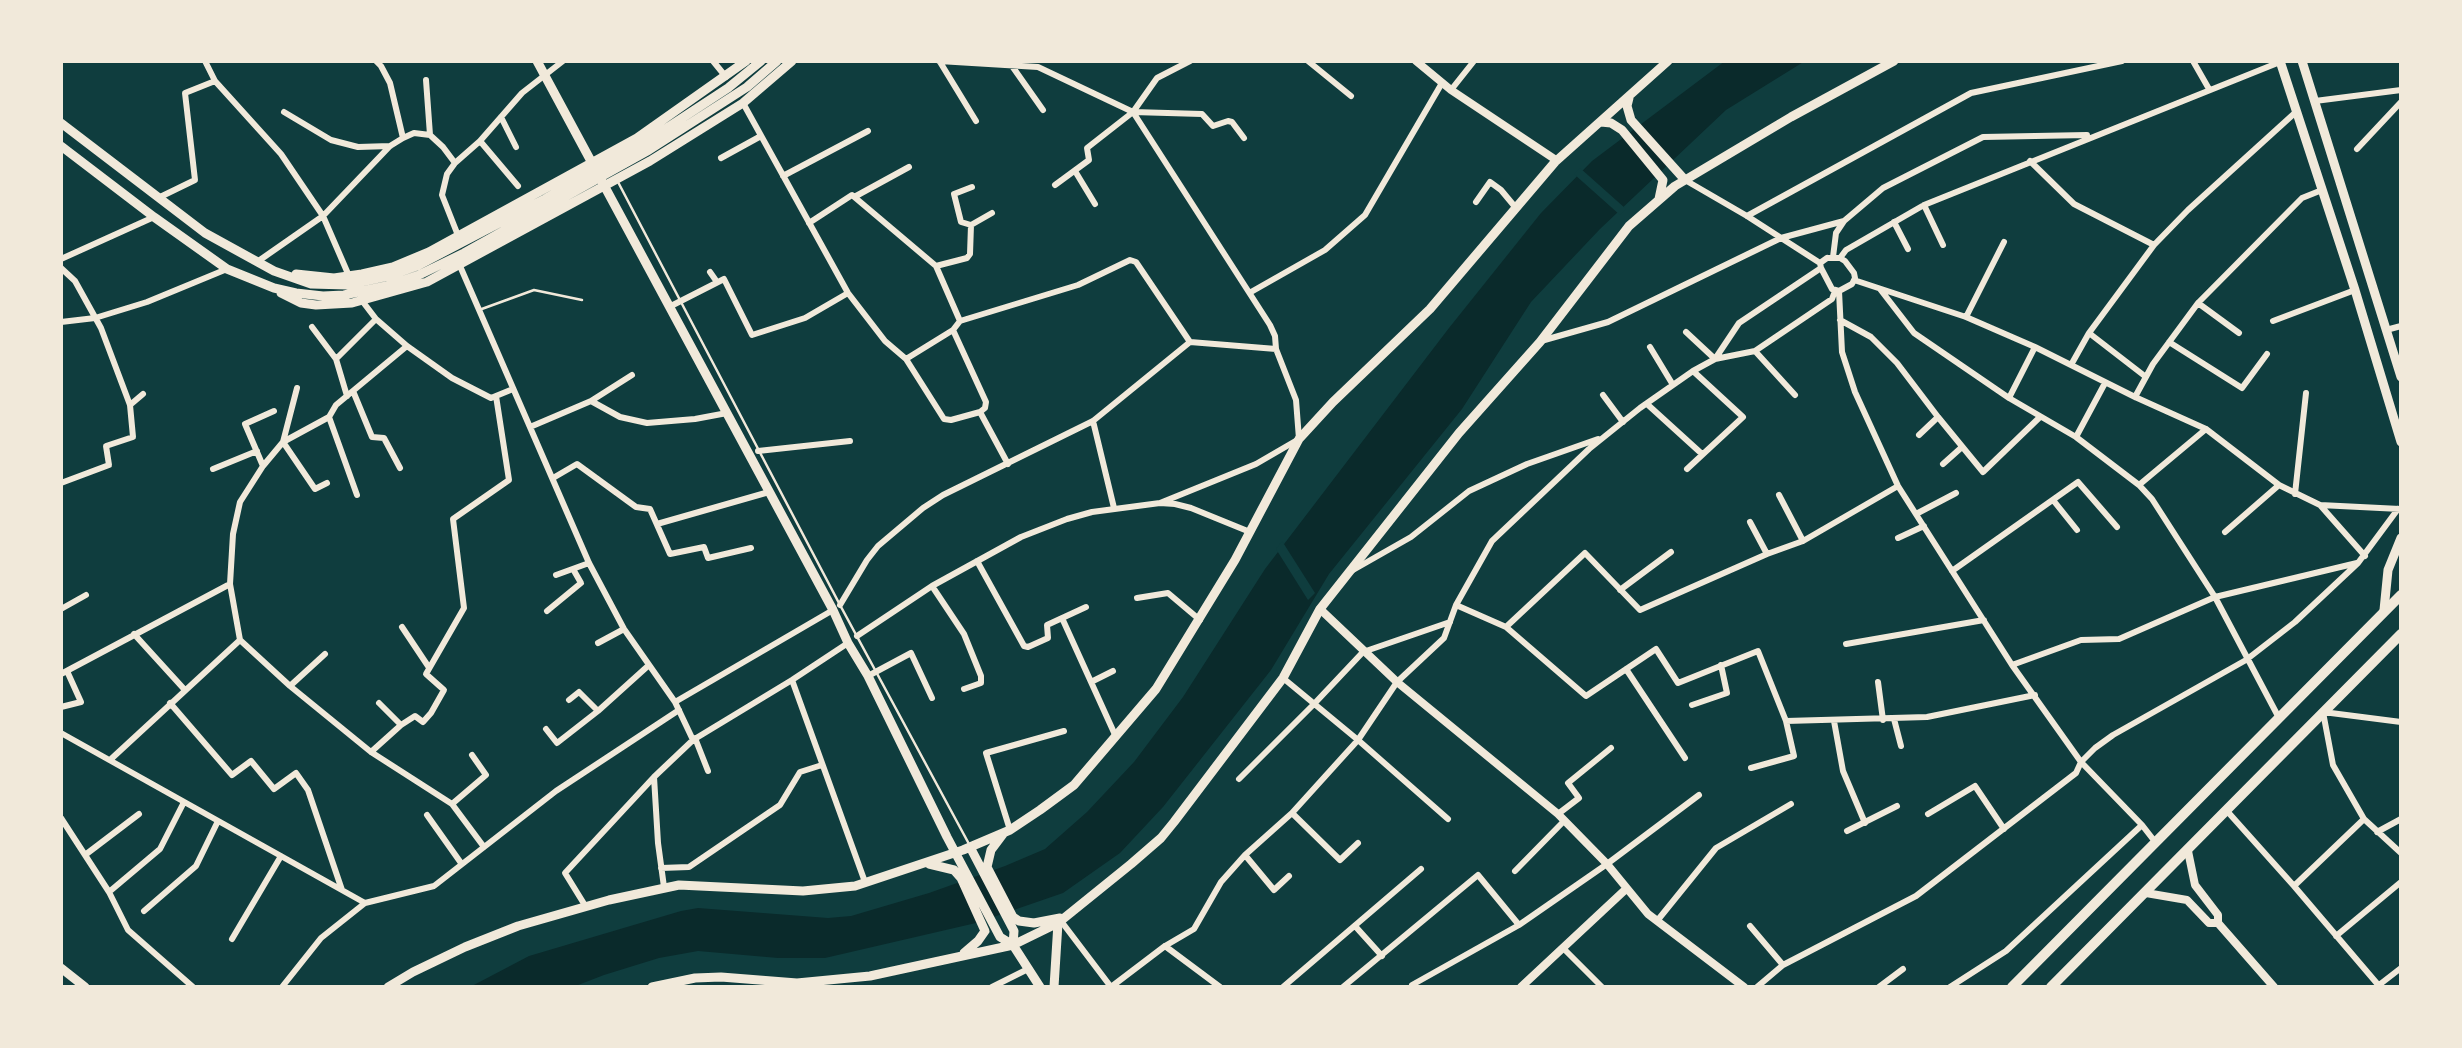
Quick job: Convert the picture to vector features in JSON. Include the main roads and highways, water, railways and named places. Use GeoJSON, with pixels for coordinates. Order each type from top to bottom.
{"type":"FeatureCollection","features":[{"type":"Feature","properties":{"kind":"main road"},"geometry":{"type":"LineString","coordinates":[[537,61],[769,492],[836,608],[848,643],[872,673],[987,924],[1013,945],[1040,987]]}},
{"type":"Feature","properties":{"kind":"main road"},"geometry":{"type":"LineString","coordinates":[[650,161],[642,159],[636,153],[643,144],[747,61]]}},
{"type":"Feature","properties":{"kind":"main road"},"geometry":{"type":"LineString","coordinates":[[274,288],[304,295],[344,295],[386,286],[419,275],[643,144],[728,88],[761,61]]}},
{"type":"Feature","properties":{"kind":"main road"},"geometry":{"type":"LineString","coordinates":[[274,271],[311,276],[349,276],[410,261],[459,238],[604,157],[643,144],[747,87],[777,61]]}},
{"type":"Feature","properties":{"kind":"main road"},"geometry":{"type":"LineString","coordinates":[[61,146],[227,269],[274,288],[301,303],[316,306],[363,302],[427,282],[617,180],[743,103],[792,61]]}},
{"type":"Feature","properties":{"kind":"main road"},"geometry":{"type":"LineString","coordinates":[[388,987],[465,947],[518,926],[664,887],[704,885],[803,891],[840,888],[865,882],[955,853],[1008,831],[1074,785],[1156,689],[1200,620],[1299,439],[1333,402],[1430,309],[1556,160],[1668,61]]}},
{"type":"Feature","properties":{"kind":"main road"},"geometry":{"type":"LineString","coordinates":[[652,987],[696,982],[827,982],[870,976],[1013,945],[1061,921],[1161,838],[1283,678],[1320,609],[1459,433],[1539,342],[1629,226],[1685,180],[1791,117],[1894,61]]}},
{"type":"Feature","properties":{"kind":"main road"},"geometry":{"type":"LineString","coordinates":[[2280,61],[2355,290],[2401,442]]}},
{"type":"Feature","properties":{"kind":"main road"},"geometry":{"type":"LineString","coordinates":[[2302,61],[2401,377]]}},
{"type":"Feature","properties":{"kind":"main road"},"geometry":{"type":"LineString","coordinates":[[1629,97],[1627,106],[1631,120],[1685,180]]}},
{"type":"Feature","properties":{"kind":"main road"},"geometry":{"type":"LineString","coordinates":[[1601,122],[1611,123],[1622,130],[1663,180],[1659,200]]}},
{"type":"Feature","properties":{"kind":"main road"},"geometry":{"type":"LineString","coordinates":[[61,123],[205,233],[274,271],[312,284],[346,285],[407,270],[546,203]]}},
{"type":"Feature","properties":{"kind":"main road"},"geometry":{"type":"LineString","coordinates":[[604,157],[617,180]]}},
{"type":"Feature","properties":{"kind":"main road"},"geometry":{"type":"LineString","coordinates":[[559,183],[572,189],[574,198],[571,205]]}},
{"type":"Feature","properties":{"kind":"main road"},"geometry":{"type":"LineString","coordinates":[[2384,610],[2388,570],[2401,538]]}},
{"type":"Feature","properties":{"kind":"main road"},"geometry":{"type":"LineString","coordinates":[[2012,987],[2401,595]]}},
{"type":"Feature","properties":{"kind":"main road"},"geometry":{"type":"LineString","coordinates":[[2058,985],[2401,634]]}},
{"type":"Feature","properties":{"kind":"main road"},"geometry":{"type":"LineString","coordinates":[[848,643],[857,636]]}},
{"type":"Feature","properties":{"kind":"main road"},"geometry":{"type":"LineString","coordinates":[[984,866],[991,850],[1008,831]]}},
{"type":"Feature","properties":{"kind":"main road"},"geometry":{"type":"LineString","coordinates":[[970,847],[984,866],[1008,914],[1014,931],[1013,945]]}},
{"type":"Feature","properties":{"kind":"main road"},"geometry":{"type":"LineString","coordinates":[[924,864],[942,865],[964,876]]}},
{"type":"Feature","properties":{"kind":"main road"},"geometry":{"type":"LineString","coordinates":[[1008,914],[1019,921],[1034,923],[1061,921]]}},
{"type":"Feature","properties":{"kind":"main road"},"geometry":{"type":"LineString","coordinates":[[1054,987],[1061,921]]}},
{"type":"Feature","properties":{"kind":"main road"},"geometry":{"type":"LineString","coordinates":[[957,957],[978,942],[987,924]]}},
{"type":"Feature","properties":{"kind":"main road"},"geometry":{"type":"LineString","coordinates":[[61,968],[85,987]]}},
{"type":"Feature","properties":{"kind":"water"},"geometry":{"type":"Polygon","coordinates":[[[1725,61],[1805,61],[1726,110],[1600,229],[1531,302],[1462,409],[1329,574],[1271,670],[1163,807],[1120,853],[1063,893],[976,923],[825,958],[778,958],[698,951],[659,958],[573,987],[470,987],[529,956],[681,911],[698,908],[828,918],[851,916],[929,893],[1045,849],[1087,812],[1134,762],[1183,697],[1265,569],[1449,328],[1541,213],[1592,161],[1725,61]]]}}]}
